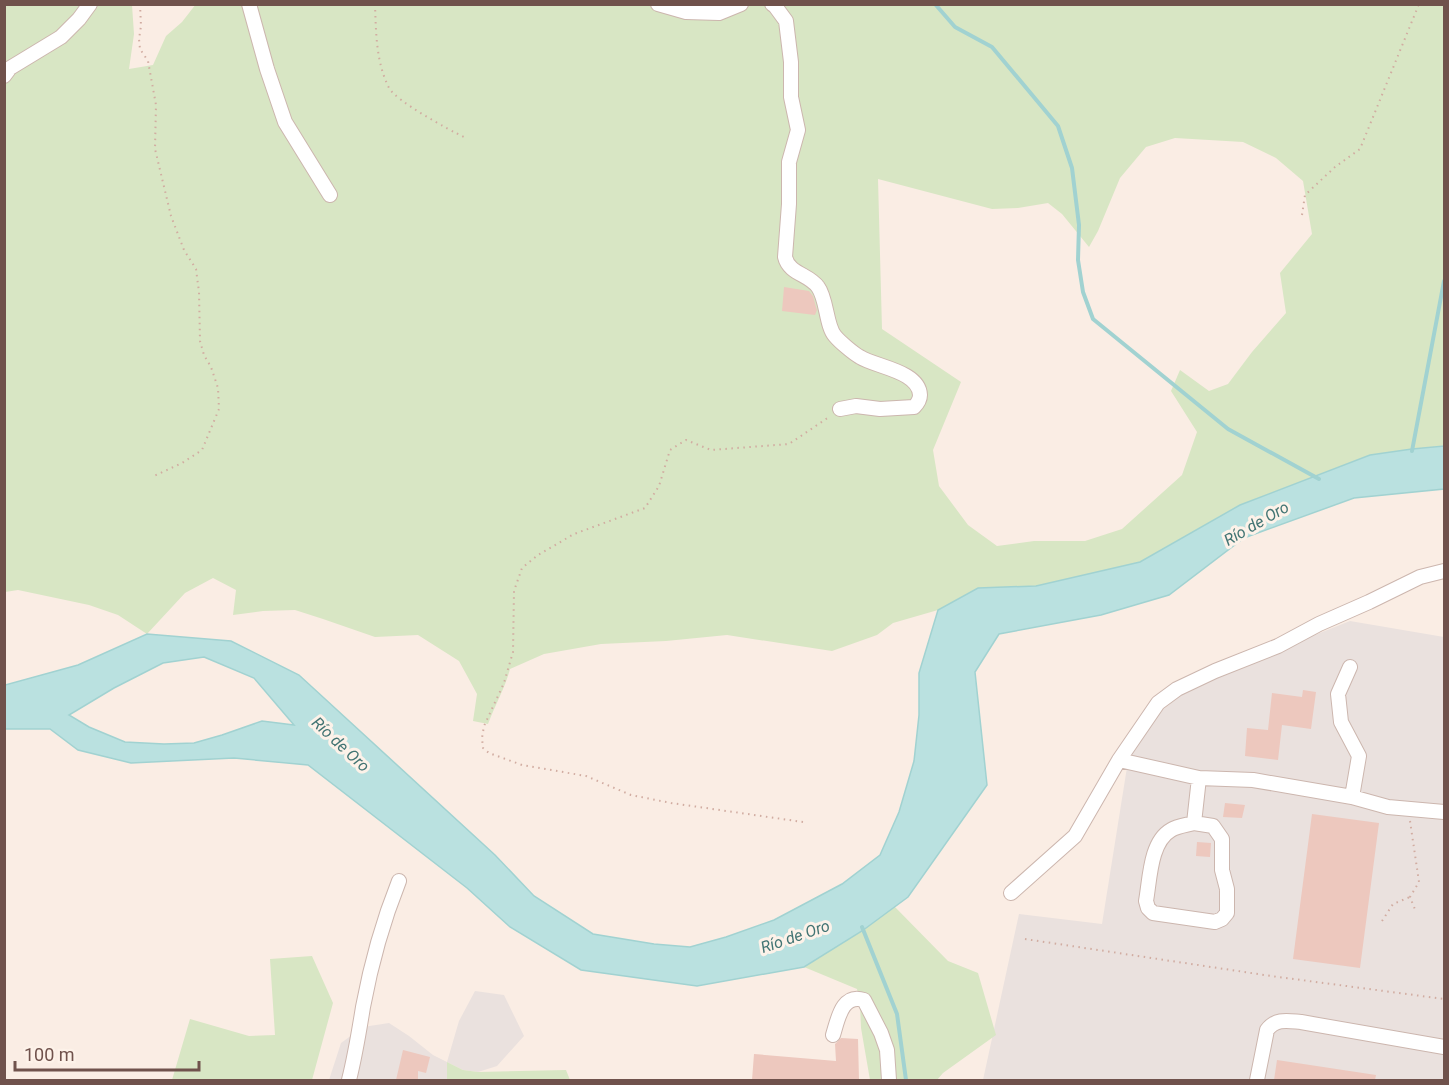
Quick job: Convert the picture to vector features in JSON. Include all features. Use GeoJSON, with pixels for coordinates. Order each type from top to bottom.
{"type":"FeatureCollection","features":[{"type":"Feature","properties":{"kind":"lane"},"geometry":{"type":"LineString","coordinates":[[4,76],[10,68],[61,37],[90,4]]}},
{"type":"Feature","properties":{"kind":"lane"},"geometry":{"type":"LineString","coordinates":[[249,4],[285,122],[330,195]]}},
{"type":"Feature","properties":{"kind":"lane"},"geometry":{"type":"LineString","coordinates":[[658,4],[686,12],[719,13],[741,4]]}},
{"type":"Feature","properties":{"kind":"lane"},"geometry":{"type":"LineString","coordinates":[[772,4],[786,21],[791,62],[791,97],[798,130],[789,162],[785,257],[791,268],[812,280],[820,289],[833,334],[860,357],[910,378],[919,387],[920,397],[914,406],[880,409],[856,406],[840,409]]}},
{"type":"Feature","properties":{"kind":"lane"},"geometry":{"type":"LineString","coordinates":[[1011,893],[1075,836],[1119,759],[1158,703],[1177,689],[1215,671],[1278,646],[1318,624],[1420,577],[1444,571]]}},
{"type":"Feature","properties":{"kind":"lane"},"geometry":{"type":"LineString","coordinates":[[1350,667],[1338,694],[1341,722],[1359,756],[1352,797]]}},
{"type":"Feature","properties":{"kind":"lane"},"geometry":{"type":"LineString","coordinates":[[1119,759],[1199,778],[1253,780],[1352,797],[1388,807],[1444,812]]}},
{"type":"Feature","properties":{"kind":"lane"},"geometry":{"type":"LineString","coordinates":[[1194,823],[1199,778]]}},
{"type":"Feature","properties":{"kind":"lane"},"geometry":{"type":"LineString","coordinates":[[1194,823],[1213,826],[1222,839],[1222,870],[1227,889],[1227,913],[1215,922],[1153,913],[1148,908],[1146,900],[1155,849],[1163,836],[1172,829],[1194,823]]}},
{"type":"Feature","properties":{"kind":"lane"},"geometry":{"type":"LineString","coordinates":[[349,1080],[386,913],[399,881]]}},
{"type":"Feature","properties":{"kind":"lane"},"geometry":{"type":"LineString","coordinates":[[833,1035],[842,1007],[857,998],[864,1000],[887,1050],[889,1080]]}},
{"type":"Feature","properties":{"kind":"lane"},"geometry":{"type":"LineString","coordinates":[[1257,1080],[1267,1030],[1272,1023],[1282,1020],[1444,1047]]}},
{"type":"Feature","properties":{"kind":"path"},"geometry":{"type":"LineString","coordinates":[[140,4],[139,39],[141,49],[148,61],[156,105],[155,149],[171,216],[184,250],[196,269],[200,341],[204,355],[212,367],[218,388],[219,409],[202,450],[182,464],[154,476]]}},
{"type":"Feature","properties":{"kind":"path"},"geometry":{"type":"LineString","coordinates":[[375,4],[379,59],[390,90],[441,126],[464,137]]}},
{"type":"Feature","properties":{"kind":"path"},"geometry":{"type":"LineString","coordinates":[[1302,215],[1305,195],[1335,167],[1360,149],[1419,4]]}},
{"type":"Feature","properties":{"kind":"path"},"geometry":{"type":"LineString","coordinates":[[802,822],[631,795],[586,776],[522,765],[489,753],[483,748],[482,738],[484,726],[504,683],[513,652],[514,591],[522,568],[538,555],[574,534],[645,508],[659,486],[670,450],[686,440],[711,450],[789,444],[840,409]]}},
{"type":"Feature","properties":{"kind":"path"},"geometry":{"type":"LineString","coordinates":[[1382,921],[1393,904],[1410,897],[1419,882],[1409,809]]}},
{"type":"Feature","properties":{"kind":"path"},"geometry":{"type":"LineString","coordinates":[[1410,897],[1416,912]]}},
{"type":"Feature","properties":{"kind":"path"},"geometry":{"type":"LineString","coordinates":[[1025,939],[1270,976],[1444,999]]}},
{"type":"Feature","properties":{"kind":"shaded area"},"geometry":{"type":"Polygon","coordinates":[[[1350,621],[1444,637],[1444,1080],[983,1080],[1019,914],[1102,924],[1128,761],[1147,722],[1201,680],[1350,621]]]}},
{"type":"Feature","properties":{"kind":"shaded area"},"geometry":{"type":"Polygon","coordinates":[[[475,991],[504,995],[524,1036],[497,1066],[478,1072],[463,1070],[447,1062],[459,1021],[475,991]]]}},
{"type":"Feature","properties":{"kind":"shaded area"},"geometry":{"type":"Polygon","coordinates":[[[389,1023],[433,1055],[447,1062],[447,1080],[329,1080],[341,1043],[363,1027],[389,1023]]]}},
{"type":"Feature","properties":{"kind":"green space"},"geometry":{"type":"Polygon","coordinates":[[[196,4],[1444,5],[1444,446],[1370,455],[1240,505],[1140,562],[1036,586],[978,588],[938,610],[893,623],[877,635],[832,651],[727,635],[601,644],[544,654],[510,669],[488,724],[473,721],[477,694],[459,661],[418,635],[375,637],[295,610],[233,615],[236,590],[213,578],[185,593],[147,634],[118,615],[89,605],[18,590],[5,592],[4,5],[132,5],[134,34],[129,69],[153,65],[166,36],[182,22],[196,4]],[[1175,138],[1146,147],[1120,178],[1089,247],[1062,214],[1048,203],[992,209],[878,179],[882,329],[961,382],[933,450],[939,486],[968,525],[997,546],[1034,541],[1085,541],[1122,529],[1182,475],[1197,432],[1171,391],[1180,370],[1209,391],[1228,384],[1286,313],[1280,273],[1312,234],[1303,181],[1276,158],[1243,142],[1175,138]]]}},
{"type":"Feature","properties":{"kind":"green space"},"geometry":{"type":"Polygon","coordinates":[[[894,906],[948,961],[978,973],[996,1035],[943,1073],[937,1080],[870,1080],[857,989],[804,967],[862,931],[894,906]]]}},
{"type":"Feature","properties":{"kind":"green space"},"geometry":{"type":"Polygon","coordinates":[[[312,956],[333,1003],[312,1080],[172,1080],[190,1019],[249,1036],[275,1035],[270,959],[312,956]]]}},
{"type":"Feature","properties":{"kind":"green space"},"geometry":{"type":"Polygon","coordinates":[[[447,1062],[463,1070],[478,1072],[566,1070],[570,1080],[447,1080],[447,1062]]]}},
{"type":"Feature","properties":{"kind":"water","name":"Río de Oro"},"geometry":{"type":"Polygon","coordinates":[[[1444,446],[1444,489],[1354,498],[1244,538],[1169,595],[1101,615],[999,634],[975,672],[987,785],[908,897],[862,931],[804,967],[697,986],[581,970],[510,927],[467,888],[308,765],[234,758],[131,763],[78,750],[50,729],[5,729],[5,685],[78,665],[147,634],[231,641],[299,675],[495,855],[534,896],[593,934],[654,944],[690,947],[774,920],[842,884],[880,855],[899,812],[914,761],[919,715],[919,673],[938,610],[978,588],[1036,586],[1140,562],[1240,505],[1370,455],[1444,446]],[[204,657],[163,663],[114,688],[69,715],[89,727],[125,742],[164,744],[194,743],[262,721],[294,725],[254,678],[204,657]]]}},
{"type":"Feature","properties":{"kind":"building"},"geometry":{"type":"Polygon","coordinates":[[[784,287],[809,291],[817,310],[815,315],[782,311],[784,287]]]}},
{"type":"Feature","properties":{"kind":"building"},"geometry":{"type":"Polygon","coordinates":[[[1303,690],[1316,692],[1311,729],[1282,725],[1278,760],[1245,756],[1247,728],[1268,730],[1272,693],[1302,697],[1303,690]]]}},
{"type":"Feature","properties":{"kind":"building"},"geometry":{"type":"Polygon","coordinates":[[[1225,803],[1245,805],[1242,818],[1223,817],[1225,803]]]}},
{"type":"Feature","properties":{"kind":"building"},"geometry":{"type":"Polygon","coordinates":[[[1312,814],[1379,823],[1360,968],[1293,959],[1312,814]]]}},
{"type":"Feature","properties":{"kind":"building"},"geometry":{"type":"Polygon","coordinates":[[[1197,842],[1211,843],[1210,857],[1196,856],[1197,842]]]}},
{"type":"Feature","properties":{"kind":"building"},"geometry":{"type":"Polygon","coordinates":[[[841,1038],[858,1039],[859,1080],[752,1080],[754,1054],[836,1061],[835,1044],[841,1038]]]}},
{"type":"Feature","properties":{"kind":"building"},"geometry":{"type":"Polygon","coordinates":[[[403,1050],[430,1057],[426,1073],[418,1071],[418,1080],[396,1080],[403,1050]]]}},
{"type":"Feature","properties":{"kind":"building"},"geometry":{"type":"Polygon","coordinates":[[[1277,1060],[1376,1075],[1375,1080],[1274,1080],[1277,1060]]]}},
{"type":"Feature","properties":{"kind":"waterway"},"geometry":{"type":"LineString","coordinates":[[935,4],[955,27],[992,47],[1058,126],[1072,168],[1079,225],[1078,260],[1083,292],[1093,319],[1228,429],[1319,479]]}},
{"type":"Feature","properties":{"kind":"waterway"},"geometry":{"type":"LineString","coordinates":[[1412,451],[1444,281]]}},
{"type":"Feature","properties":{"kind":"waterway"},"geometry":{"type":"LineString","coordinates":[[862,927],[897,1014],[906,1080]]}}]}
